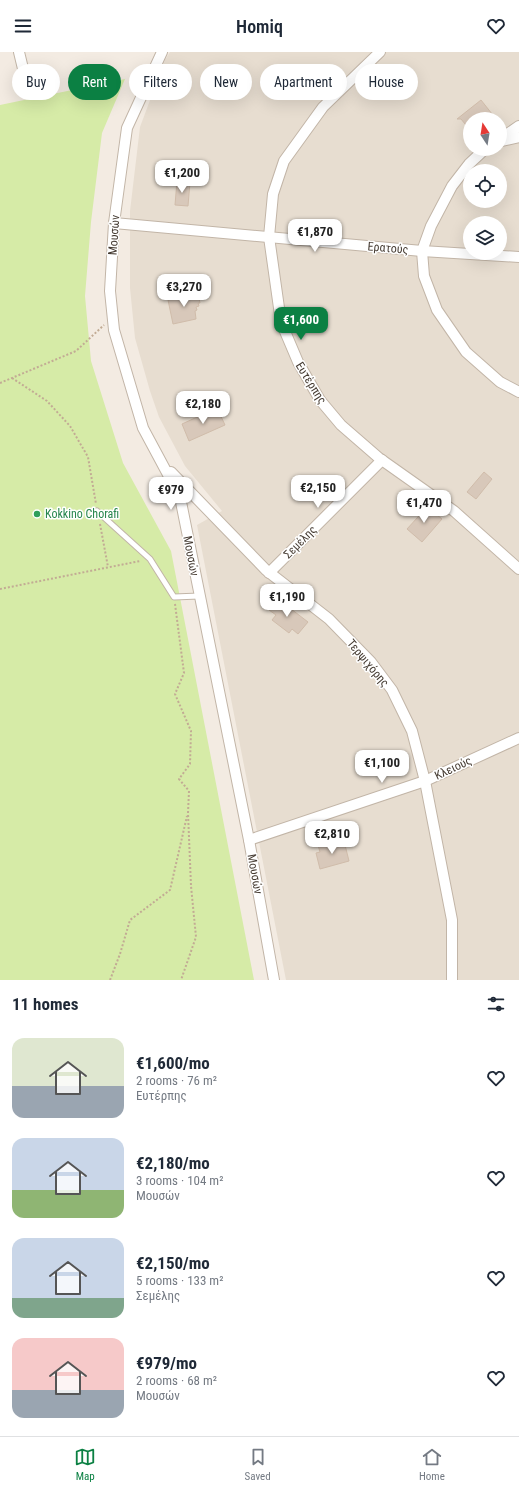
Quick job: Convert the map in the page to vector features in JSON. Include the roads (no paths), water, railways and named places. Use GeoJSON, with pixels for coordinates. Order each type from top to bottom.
{"type":"FeatureCollection","features":[{"type":"Feature","properties":{"kind":"street"},"geometry":{"type":"LineString","coordinates":[[19,52],[22,64]]}},
{"type":"Feature","properties":{"kind":"street","name":"Ευτέρπης"},"geometry":{"type":"LineString","coordinates":[[380,52],[323,107],[284,161],[273,194],[269,238],[281,322],[298,362],[320,400],[341,425],[382,460],[454,511],[517,563]]}},
{"type":"Feature","properties":{"kind":"street","name":"Μουσών"},"geometry":{"type":"LineString","coordinates":[[158,54],[127,128],[114,223],[110,291],[113,318],[116,338],[143,428],[180,497],[249,840],[274,980]]}},
{"type":"Feature","properties":{"kind":"street"},"geometry":{"type":"LineString","coordinates":[[507,135],[519,126]]}},
{"type":"Feature","properties":{"kind":"street"},"geometry":{"type":"LineString","coordinates":[[507,139],[519,137]]}},
{"type":"Feature","properties":{"kind":"street"},"geometry":{"type":"LineString","coordinates":[[478,156],[469,164],[452,186],[431,226],[422,251],[424,276],[436,310],[466,352],[500,382],[519,392]]}},
{"type":"Feature","properties":{"kind":"street","name":"Ερατούς"},"geometry":{"type":"LineString","coordinates":[[114,223],[422,251],[519,257]]}},
{"type":"Feature","properties":{"kind":"street","name":"Σεμέλης"},"geometry":{"type":"LineString","coordinates":[[269,572],[382,460]]}},
{"type":"Feature","properties":{"kind":"street","name":"Τερψιχόρης"},"geometry":{"type":"LineString","coordinates":[[162,464],[269,572],[329,618],[371,662],[392,690],[412,731],[425,781],[452,920],[452,980]]}},
{"type":"Feature","properties":{"kind":"street"},"geometry":{"type":"LineString","coordinates":[[180,497],[190,493]]}},
{"type":"Feature","properties":{"kind":"street","name":"Κλειούς"},"geometry":{"type":"LineString","coordinates":[[249,840],[425,781],[519,738]]}},
{"type":"Feature","properties":{"kind":"lane"},"geometry":{"type":"LineString","coordinates":[[97,510],[150,559],[174,597],[199,596]]}},
{"type":"Feature","properties":{"kind":"place","name":"Kokkino Chorafi"},"geometry":{"type":"Point","coordinates":[37,514]}}]}
